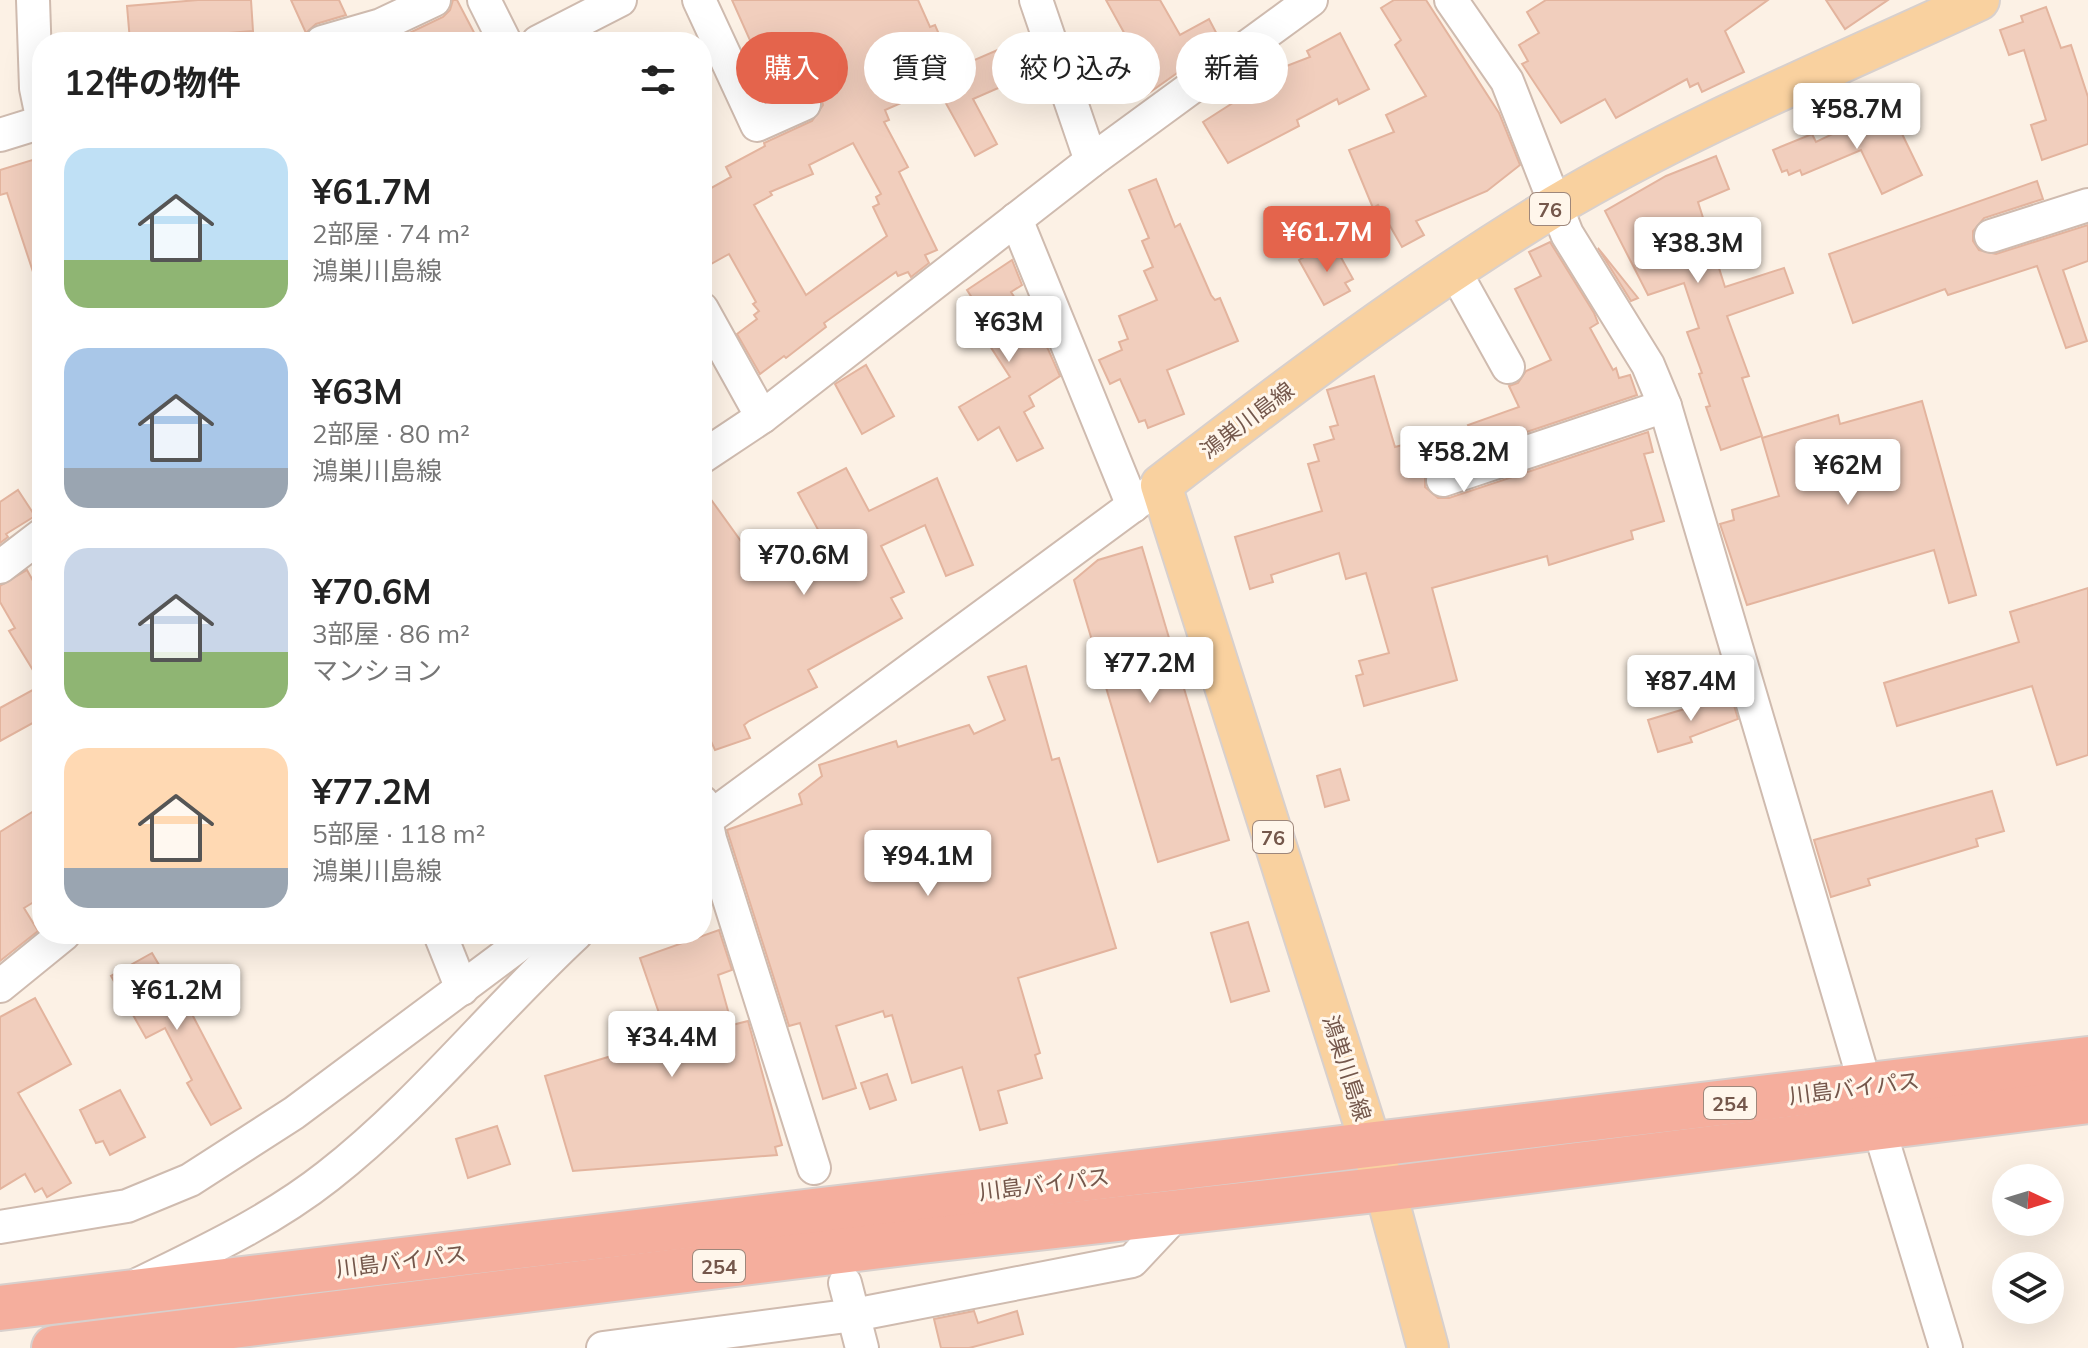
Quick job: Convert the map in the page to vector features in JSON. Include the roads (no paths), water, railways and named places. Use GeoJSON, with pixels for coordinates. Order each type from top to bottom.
{"type":"FeatureCollection","features":[{"type":"Feature","properties":{"kind":"highway","name":"川島バイパス"},"geometry":{"type":"LineString","coordinates":[[54,1348],[905,1242],[1385,1189],[1872,1106],[2088,1059]]}},
{"type":"Feature","properties":{"kind":"highway","name":"川島バイパス"},"geometry":{"type":"LineString","coordinates":[[0,1308],[1371,1144],[1872,1106],[2088,1101]]}},
{"type":"Feature","properties":{"kind":"main road","name":"鴻巣川島線"},"geometry":{"type":"LineString","coordinates":[[1428,1348],[1371,1144],[1147,496],[1244,420],[1454,270],[1558,205],[1683,137],[1979,0]]}},
{"type":"Feature","properties":{"kind":"street"},"geometry":{"type":"LineString","coordinates":[[33,0],[34,32]]}},
{"type":"Feature","properties":{"kind":"street"},"geometry":{"type":"LineString","coordinates":[[357,32],[381,25],[434,0]]}},
{"type":"Feature","properties":{"kind":"street"},"geometry":{"type":"LineString","coordinates":[[484,0],[500,32]]}},
{"type":"Feature","properties":{"kind":"street"},"geometry":{"type":"LineString","coordinates":[[566,32],[620,0]]}},
{"type":"Feature","properties":{"kind":"street"},"geometry":{"type":"LineString","coordinates":[[699,0],[736,80]]}},
{"type":"Feature","properties":{"kind":"street"},"geometry":{"type":"LineString","coordinates":[[1036,0],[1091,161]]}},
{"type":"Feature","properties":{"kind":"street"},"geometry":{"type":"LineString","coordinates":[[712,450],[762,417],[1091,161],[1311,0]]}},
{"type":"Feature","properties":{"kind":"street"},"geometry":{"type":"LineString","coordinates":[[1451,0],[1507,81],[1567,234],[1648,365],[1665,406],[1946,1348]]}},
{"type":"Feature","properties":{"kind":"street"},"geometry":{"type":"LineString","coordinates":[[747,104],[757,125],[804,104]]}},
{"type":"Feature","properties":{"kind":"street"},"geometry":{"type":"LineString","coordinates":[[0,135],[32,124]]}},
{"type":"Feature","properties":{"kind":"street"},"geometry":{"type":"LineString","coordinates":[[1991,236],[2088,205]]}},
{"type":"Feature","properties":{"kind":"street"},"geometry":{"type":"LineString","coordinates":[[712,808],[1147,496],[1016,219]]}},
{"type":"Feature","properties":{"kind":"street"},"geometry":{"type":"LineString","coordinates":[[1454,270],[1508,367]]}},
{"type":"Feature","properties":{"kind":"street"},"geometry":{"type":"LineString","coordinates":[[712,327],[762,417]]}},
{"type":"Feature","properties":{"kind":"street"},"geometry":{"type":"LineString","coordinates":[[1443,480],[1665,406]]}},
{"type":"Feature","properties":{"kind":"street"},"geometry":{"type":"LineString","coordinates":[[0,567],[32,543]]}},
{"type":"Feature","properties":{"kind":"street"},"geometry":{"type":"LineString","coordinates":[[712,840],[814,1168]]}},
{"type":"Feature","properties":{"kind":"street"},"geometry":{"type":"LineString","coordinates":[[0,986],[52,944]]}},
{"type":"Feature","properties":{"kind":"street"},"geometry":{"type":"LineString","coordinates":[[444,944],[462,989]]}},
{"type":"Feature","properties":{"kind":"street"},"geometry":{"type":"LineString","coordinates":[[0,1227],[127,1206],[190,1180],[294,1113],[521,944]]}},
{"type":"Feature","properties":{"kind":"street"},"geometry":{"type":"LineString","coordinates":[[118,1294],[270,1216],[327,1177],[368,1143],[566,944]]}},
{"type":"Feature","properties":{"kind":"street"},"geometry":{"type":"LineString","coordinates":[[603,1348],[854,1315],[1132,1261],[1178,1212]]}},
{"type":"Feature","properties":{"kind":"street"},"geometry":{"type":"LineString","coordinates":[[845,1283],[862,1348]]}}]}
